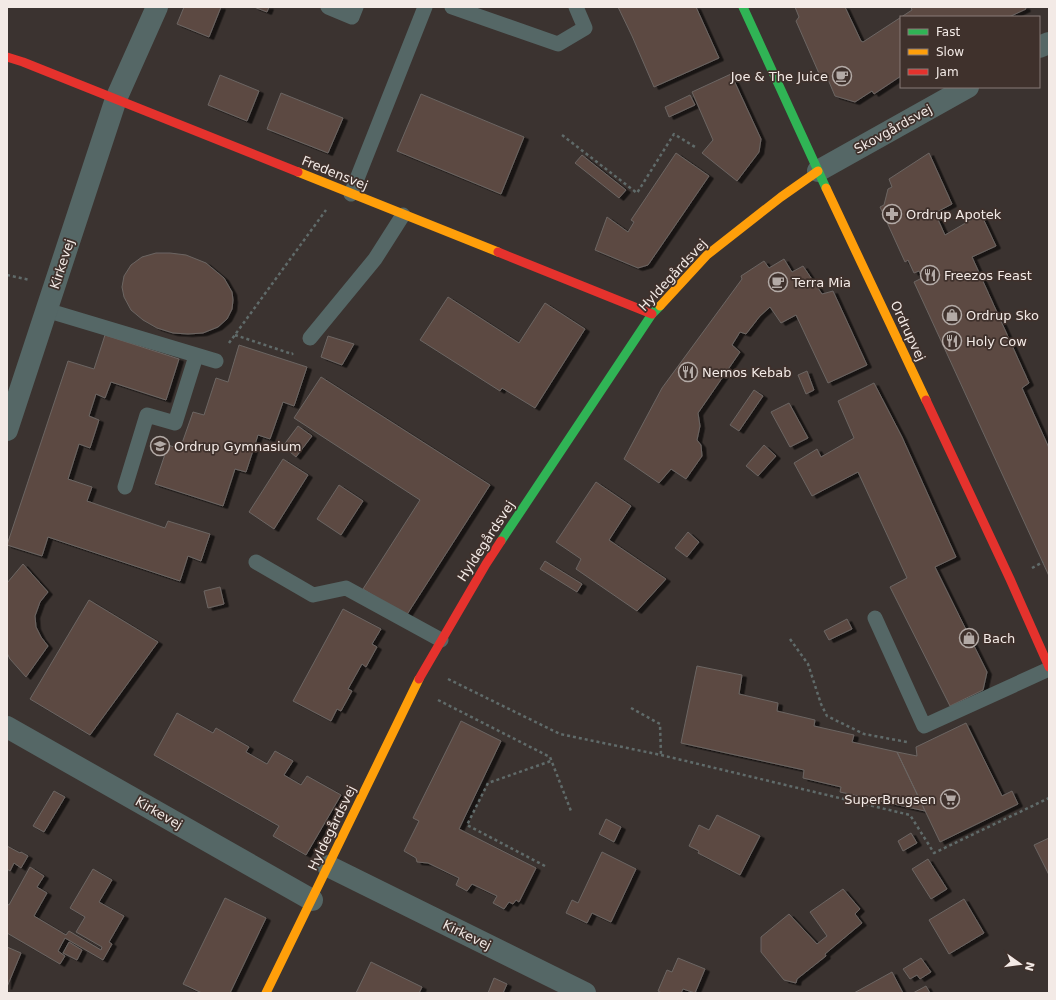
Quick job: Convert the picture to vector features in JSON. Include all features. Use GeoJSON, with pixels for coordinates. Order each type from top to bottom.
{"type":"FeatureCollection","features":[{"type":"Feature","properties":{"kind":"street","name":"Kirkevej"},"geometry":{"type":"LineString","coordinates":[[7,430],[116,98],[157,7]]}},
{"type":"Feature","properties":{"kind":"street","name":"Ordrupvej"},"geometry":{"type":"LineString","coordinates":[[743,7],[818,171],[1007,572],[1049,668]]}},
{"type":"Feature","properties":{"kind":"street","name":"Fredensvej"},"geometry":{"type":"LineString","coordinates":[[7,57],[116,98],[335,188],[652,314]]}},
{"type":"Feature","properties":{"kind":"street","name":"Skovgårdsvej"},"geometry":{"type":"LineString","coordinates":[[818,171],[966,88]]}},
{"type":"Feature","properties":{"kind":"street","name":"Hyldegårdsvej"},"geometry":{"type":"LineString","coordinates":[[266,993],[425,667],[486,564],[652,314],[707,255],[781,197],[818,171]]}},
{"type":"Feature","properties":{"kind":"street","name":"Kirkevej"},"geometry":{"type":"LineString","coordinates":[[7,727],[312,900]]}},
{"type":"Feature","properties":{"kind":"street","name":"Kirkevej"},"geometry":{"type":"LineString","coordinates":[[328,866],[585,993]]}},
{"type":"Feature","properties":{"kind":"lane"},"geometry":{"type":"LineString","coordinates":[[328,7],[352,17],[356,7]]}},
{"type":"Feature","properties":{"kind":"lane"},"geometry":{"type":"LineString","coordinates":[[351,194],[425,7]]}},
{"type":"Feature","properties":{"kind":"lane"},"geometry":{"type":"LineString","coordinates":[[452,7],[558,44],[586,28],[576,7]]}},
{"type":"Feature","properties":{"kind":"lane"},"geometry":{"type":"LineString","coordinates":[[310,338],[375,259],[403,215]]}},
{"type":"Feature","properties":{"kind":"lane"},"geometry":{"type":"LineString","coordinates":[[46,310],[216,361]]}},
{"type":"Feature","properties":{"kind":"lane"},"geometry":{"type":"LineString","coordinates":[[125,487],[147,415],[175,423],[196,356]]}},
{"type":"Feature","properties":{"kind":"lane"},"geometry":{"type":"LineString","coordinates":[[256,562],[313,595],[346,588],[441,640]]}},
{"type":"Feature","properties":{"kind":"lane"},"geometry":{"type":"LineString","coordinates":[[875,618],[924,726],[1049,668]]}},
{"type":"Feature","properties":{"kind":"path"},"geometry":{"type":"LineString","coordinates":[[562,135],[637,193],[674,134],[695,147]]}},
{"type":"Feature","properties":{"kind":"path"},"geometry":{"type":"LineString","coordinates":[[216,361],[326,212],[335,188]]}},
{"type":"Feature","properties":{"kind":"path"},"geometry":{"type":"LineString","coordinates":[[235,335],[292,354],[310,338]]}},
{"type":"Feature","properties":{"kind":"path"},"geometry":{"type":"LineString","coordinates":[[790,638],[808,664],[821,704],[827,716],[864,734],[912,742]]}},
{"type":"Feature","properties":{"kind":"path"},"geometry":{"type":"LineString","coordinates":[[425,667],[560,734],[661,756],[910,815],[934,853],[1049,798]]}},
{"type":"Feature","properties":{"kind":"path"},"geometry":{"type":"LineString","coordinates":[[415,688],[550,757],[571,811]]}},
{"type":"Feature","properties":{"kind":"path"},"geometry":{"type":"LineString","coordinates":[[631,708],[660,724],[661,756]]}},
{"type":"Feature","properties":{"kind":"path"},"geometry":{"type":"LineString","coordinates":[[545,866],[467,825],[488,783],[551,761]]}},
{"type":"Feature","properties":{"kind":"building"},"geometry":{"type":"Polygon","coordinates":[[[184,7],[221,7],[209,37],[177,24],[184,7]]]}},
{"type":"Feature","properties":{"kind":"building"},"geometry":{"type":"Polygon","coordinates":[[[254,7],[269,7],[267,12],[254,7]]]}},
{"type":"Feature","properties":{"kind":"building"},"geometry":{"type":"Polygon","coordinates":[[[618,7],[696,7],[719,58],[654,87],[618,7]]]}},
{"type":"Feature","properties":{"kind":"building"},"geometry":{"type":"Polygon","coordinates":[[[795,7],[845,7],[861,41],[863,42],[900,18],[900,77],[874,94],[872,91],[855,102],[835,96],[827,77],[821,78],[796,21],[799,17],[795,7]]]}},
{"type":"Feature","properties":{"kind":"building"},"geometry":{"type":"Polygon","coordinates":[[[911,7],[1025,7],[1026,9],[1011,16],[903,16],[912,10],[911,7]]]}},
{"type":"Feature","properties":{"kind":"building"},"geometry":{"type":"Polygon","coordinates":[[[731,74],[761,139],[759,152],[737,181],[702,153],[713,140],[692,92],[731,74]]]}},
{"type":"Feature","properties":{"kind":"building"},"geometry":{"type":"Polygon","coordinates":[[[220,75],[259,91],[247,121],[208,105],[220,75]]]}},
{"type":"Feature","properties":{"kind":"building"},"geometry":{"type":"Polygon","coordinates":[[[281,93],[343,118],[328,153],[267,129],[281,93]]]}},
{"type":"Feature","properties":{"kind":"building"},"geometry":{"type":"Polygon","coordinates":[[[421,94],[524,137],[501,194],[397,151],[421,94]]]}},
{"type":"Feature","properties":{"kind":"building"},"geometry":{"type":"Polygon","coordinates":[[[690,95],[695,105],[669,117],[665,107],[690,95]]]}},
{"type":"Feature","properties":{"kind":"building"},"geometry":{"type":"Polygon","coordinates":[[[676,153],[709,176],[648,265],[638,268],[595,250],[607,217],[628,232],[634,222],[631,220],[676,153]]]}},
{"type":"Feature","properties":{"kind":"building"},"geometry":{"type":"Polygon","coordinates":[[[929,153],[952,204],[935,213],[945,235],[981,214],[996,246],[972,257],[1029,383],[1022,388],[1049,448],[1049,576],[914,282],[922,278],[919,271],[914,273],[908,260],[905,262],[880,207],[884,205],[888,189],[892,187],[889,179],[929,153]]]}},
{"type":"Feature","properties":{"kind":"building"},"geometry":{"type":"Polygon","coordinates":[[[582,155],[626,190],[619,198],[575,163],[582,155]]]}},
{"type":"Feature","properties":{"kind":"building"},"geometry":{"type":"Polygon","coordinates":[[[156,253],[186,255],[206,263],[224,278],[232,292],[233,300],[232,309],[227,319],[218,327],[203,333],[173,333],[157,328],[143,320],[131,310],[124,297],[122,287],[124,276],[131,265],[142,257],[156,253]]]}},
{"type":"Feature","properties":{"kind":"building"},"geometry":{"type":"Polygon","coordinates":[[[784,259],[792,272],[803,266],[822,294],[833,291],[867,365],[828,383],[796,315],[781,323],[770,307],[760,316],[746,334],[740,332],[732,345],[740,352],[698,413],[700,426],[697,440],[701,445],[702,456],[686,479],[671,469],[659,483],[624,459],[662,388],[742,279],[741,276],[764,261],[769,268],[784,259]]]}},
{"type":"Feature","properties":{"kind":"building"},"geometry":{"type":"Polygon","coordinates":[[[448,297],[519,343],[545,303],[585,329],[535,408],[502,388],[500,391],[420,340],[448,297]]]}},
{"type":"Feature","properties":{"kind":"building"},"geometry":{"type":"Polygon","coordinates":[[[105,335],[179,359],[166,400],[111,382],[105,398],[96,394],[89,416],[99,420],[90,448],[79,444],[68,479],[92,487],[87,501],[165,528],[168,521],[210,534],[201,561],[188,556],[180,581],[48,537],[42,556],[7,545],[68,361],[94,369],[105,335]]]}},
{"type":"Feature","properties":{"kind":"building"},"geometry":{"type":"Polygon","coordinates":[[[328,336],[354,344],[342,365],[321,357],[328,336]]]}},
{"type":"Feature","properties":{"kind":"building"},"geometry":{"type":"Polygon","coordinates":[[[239,345],[307,367],[294,406],[283,402],[270,439],[258,435],[246,472],[235,469],[223,506],[155,484],[168,445],[180,449],[193,412],[204,415],[216,378],[228,382],[239,345]]]}},
{"type":"Feature","properties":{"kind":"building"},"geometry":{"type":"Polygon","coordinates":[[[807,371],[814,390],[806,394],[798,375],[807,371]]]}},
{"type":"Feature","properties":{"kind":"building"},"geometry":{"type":"Polygon","coordinates":[[[321,377],[490,485],[406,616],[363,589],[420,500],[294,418],[321,377]]]}},
{"type":"Feature","properties":{"kind":"building"},"geometry":{"type":"Polygon","coordinates":[[[874,383],[902,437],[956,557],[935,567],[987,672],[983,690],[950,706],[890,587],[907,578],[858,472],[812,496],[794,463],[817,449],[821,457],[854,438],[838,401],[874,383]]]}},
{"type":"Feature","properties":{"kind":"building"},"geometry":{"type":"Polygon","coordinates":[[[754,390],[763,396],[739,431],[730,425],[754,390]]]}},
{"type":"Feature","properties":{"kind":"building"},"geometry":{"type":"Polygon","coordinates":[[[789,403],[808,438],[790,447],[771,412],[789,403]]]}},
{"type":"Feature","properties":{"kind":"building"},"geometry":{"type":"Polygon","coordinates":[[[298,426],[312,436],[296,457],[283,446],[298,426]]]}},
{"type":"Feature","properties":{"kind":"building"},"geometry":{"type":"Polygon","coordinates":[[[764,445],[776,456],[758,476],[746,466],[764,445]]]}},
{"type":"Feature","properties":{"kind":"building"},"geometry":{"type":"Polygon","coordinates":[[[283,459],[308,475],[274,529],[249,512],[283,459]]]}},
{"type":"Feature","properties":{"kind":"building"},"geometry":{"type":"Polygon","coordinates":[[[596,482],[631,506],[609,540],[666,579],[637,611],[576,569],[581,559],[556,542],[596,482]]]}},
{"type":"Feature","properties":{"kind":"building"},"geometry":{"type":"Polygon","coordinates":[[[339,485],[363,501],[341,535],[317,519],[339,485]]]}},
{"type":"Feature","properties":{"kind":"building"},"geometry":{"type":"Polygon","coordinates":[[[688,532],[699,542],[687,557],[675,548],[688,532]]]}},
{"type":"Feature","properties":{"kind":"building"},"geometry":{"type":"Polygon","coordinates":[[[545,561],[582,584],[577,592],[540,569],[545,561]]]}},
{"type":"Feature","properties":{"kind":"building"},"geometry":{"type":"Polygon","coordinates":[[[23,564],[48,592],[40,602],[35,616],[36,627],[48,646],[26,677],[10,659],[7,653],[7,583],[23,564]]]}},
{"type":"Feature","properties":{"kind":"building"},"geometry":{"type":"Polygon","coordinates":[[[220,587],[224,604],[208,608],[204,591],[220,587]]]}},
{"type":"Feature","properties":{"kind":"building"},"geometry":{"type":"Polygon","coordinates":[[[89,600],[158,642],[90,735],[30,699],[89,600]]]}},
{"type":"Feature","properties":{"kind":"building"},"geometry":{"type":"Polygon","coordinates":[[[343,609],[381,629],[372,644],[377,647],[366,667],[362,664],[348,689],[352,691],[341,711],[337,709],[331,721],[293,701],[343,609]]]}},
{"type":"Feature","properties":{"kind":"building"},"geometry":{"type":"Polygon","coordinates":[[[847,619],[852,629],[829,640],[824,631],[847,619]]]}},
{"type":"Feature","properties":{"kind":"building"},"geometry":{"type":"Polygon","coordinates":[[[697,666],[742,675],[739,694],[778,703],[777,711],[815,720],[814,726],[854,735],[852,742],[897,752],[925,811],[840,792],[841,787],[803,778],[804,770],[681,743],[697,666]]]}},
{"type":"Feature","properties":{"kind":"building"},"geometry":{"type":"Polygon","coordinates":[[[177,713],[213,733],[216,728],[249,747],[246,752],[267,764],[275,751],[293,761],[284,775],[301,785],[307,776],[341,795],[306,855],[273,836],[279,826],[154,755],[177,713]]]}},
{"type":"Feature","properties":{"kind":"building"},"geometry":{"type":"Polygon","coordinates":[[[461,721],[501,741],[459,829],[536,868],[519,902],[516,900],[513,904],[509,902],[504,909],[493,903],[497,896],[472,884],[467,891],[456,885],[459,878],[428,863],[417,862],[416,858],[404,851],[419,821],[413,818],[461,721]]]}},
{"type":"Feature","properties":{"kind":"building"},"geometry":{"type":"Polygon","coordinates":[[[966,723],[1002,796],[1012,791],[1018,804],[940,842],[897,752],[917,756],[916,747],[966,723]]]}},
{"type":"Feature","properties":{"kind":"building"},"geometry":{"type":"Polygon","coordinates":[[[54,791],[65,797],[44,832],[33,826],[54,791]]]}},
{"type":"Feature","properties":{"kind":"building"},"geometry":{"type":"Polygon","coordinates":[[[717,815],[760,836],[740,875],[698,853],[699,851],[689,846],[699,825],[709,830],[717,815]]]}},
{"type":"Feature","properties":{"kind":"building"},"geometry":{"type":"Polygon","coordinates":[[[606,819],[621,827],[614,842],[599,834],[606,819]]]}},
{"type":"Feature","properties":{"kind":"building"},"geometry":{"type":"Polygon","coordinates":[[[911,833],[917,843],[903,851],[898,841],[911,833]]]}},
{"type":"Feature","properties":{"kind":"building"},"geometry":{"type":"Polygon","coordinates":[[[1049,838],[1049,875],[1034,845],[1049,838]]]}},
{"type":"Feature","properties":{"kind":"building"},"geometry":{"type":"Polygon","coordinates":[[[7,846],[28,856],[21,868],[14,863],[10,871],[7,869],[7,846]]]}},
{"type":"Feature","properties":{"kind":"building"},"geometry":{"type":"Polygon","coordinates":[[[602,852],[636,869],[611,922],[592,913],[587,923],[566,913],[572,900],[578,903],[602,852]]]}},
{"type":"Feature","properties":{"kind":"building"},"geometry":{"type":"Polygon","coordinates":[[[928,859],[947,889],[931,899],[912,869],[928,859]]]}},
{"type":"Feature","properties":{"kind":"building"},"geometry":{"type":"Polygon","coordinates":[[[30,867],[44,876],[37,887],[47,893],[34,916],[66,935],[69,931],[101,950],[102,947],[76,932],[85,917],[70,908],[93,869],[112,880],[99,902],[124,916],[109,942],[112,944],[103,960],[65,938],[58,951],[65,956],[60,964],[7,933],[7,904],[9,905],[30,867]]]}},
{"type":"Feature","properties":{"kind":"building"},"geometry":{"type":"Polygon","coordinates":[[[843,889],[860,909],[855,914],[862,923],[825,954],[826,956],[797,979],[796,983],[784,980],[761,952],[761,937],[789,914],[817,944],[827,936],[810,912],[843,889]]]}},
{"type":"Feature","properties":{"kind":"building"},"geometry":{"type":"Polygon","coordinates":[[[225,898],[266,918],[230,993],[202,993],[183,984],[225,898]]]}},
{"type":"Feature","properties":{"kind":"building"},"geometry":{"type":"Polygon","coordinates":[[[964,899],[984,933],[949,954],[929,920],[964,899]]]}},
{"type":"Feature","properties":{"kind":"building"},"geometry":{"type":"Polygon","coordinates":[[[69,942],[82,950],[77,960],[63,953],[69,942]]]}},
{"type":"Feature","properties":{"kind":"building"},"geometry":{"type":"Polygon","coordinates":[[[7,947],[21,953],[7,987],[7,947]]]}},
{"type":"Feature","properties":{"kind":"building"},"geometry":{"type":"Polygon","coordinates":[[[678,958],[705,969],[695,993],[683,989],[681,993],[662,993],[658,991],[667,970],[672,972],[678,958]]]}},
{"type":"Feature","properties":{"kind":"building"},"geometry":{"type":"Polygon","coordinates":[[[921,958],[931,972],[920,979],[917,975],[910,979],[903,969],[921,958]]]}},
{"type":"Feature","properties":{"kind":"building"},"geometry":{"type":"Polygon","coordinates":[[[371,962],[422,987],[419,993],[356,993],[371,962]]]}},
{"type":"Feature","properties":{"kind":"building"},"geometry":{"type":"Polygon","coordinates":[[[892,972],[903,993],[854,993],[892,972]]]}},
{"type":"Feature","properties":{"kind":"building"},"geometry":{"type":"Polygon","coordinates":[[[494,978],[507,984],[503,993],[488,993],[494,978]]]}},
{"type":"Feature","properties":{"kind":"building"},"geometry":{"type":"Polygon","coordinates":[[[926,986],[930,993],[913,993],[926,986]]]}},
{"type":"Feature","properties":{"kind":"traffic: fast"},"geometry":{"type":"LineString","coordinates":[[743,7],[826,188]]}},
{"type":"Feature","properties":{"kind":"traffic: fast"},"geometry":{"type":"LineString","coordinates":[[501,541],[652,314],[660,306]]}},
{"type":"Feature","properties":{"kind":"traffic: slow"},"geometry":{"type":"LineString","coordinates":[[660,306],[707,255],[781,197],[818,171]]}},
{"type":"Feature","properties":{"kind":"traffic: slow"},"geometry":{"type":"LineString","coordinates":[[298,172],[498,252]]}},
{"type":"Feature","properties":{"kind":"traffic: slow"},"geometry":{"type":"LineString","coordinates":[[826,188],[926,400]]}},
{"type":"Feature","properties":{"kind":"traffic: slow"},"geometry":{"type":"LineString","coordinates":[[266,993],[419,679]]}},
{"type":"Feature","properties":{"kind":"traffic: jam"},"geometry":{"type":"LineString","coordinates":[[7,57],[23,62],[298,172]]}},
{"type":"Feature","properties":{"kind":"traffic: jam"},"geometry":{"type":"LineString","coordinates":[[498,252],[652,314]]}},
{"type":"Feature","properties":{"kind":"traffic: jam"},"geometry":{"type":"LineString","coordinates":[[926,400],[1010,579],[1049,667]]}},
{"type":"Feature","properties":{"kind":"traffic: jam"},"geometry":{"type":"LineString","coordinates":[[419,679],[501,541]]}},
{"type":"Feature","properties":{"kind":"place","name":"Joe & The Juice"},"geometry":{"type":"Point","coordinates":[842,76]}},
{"type":"Feature","properties":{"kind":"place","name":"Ordrup Apotek"},"geometry":{"type":"Point","coordinates":[892,214]}},
{"type":"Feature","properties":{"kind":"place","name":"Freezos Feast"},"geometry":{"type":"Point","coordinates":[930,275]}},
{"type":"Feature","properties":{"kind":"place","name":"Terra Mia"},"geometry":{"type":"Point","coordinates":[778,282]}},
{"type":"Feature","properties":{"kind":"place","name":"Ordrup Sko"},"geometry":{"type":"Point","coordinates":[952,315]}},
{"type":"Feature","properties":{"kind":"place","name":"Holy Cow"},"geometry":{"type":"Point","coordinates":[952,341]}},
{"type":"Feature","properties":{"kind":"place","name":"Nemos Kebab"},"geometry":{"type":"Point","coordinates":[688,372]}},
{"type":"Feature","properties":{"kind":"place","name":"Ordrup Gymnasium"},"geometry":{"type":"Point","coordinates":[160,446]}},
{"type":"Feature","properties":{"kind":"place","name":"Bach"},"geometry":{"type":"Point","coordinates":[969,638]}},
{"type":"Feature","properties":{"kind":"place","name":"SuperBrugsen"},"geometry":{"type":"Point","coordinates":[950,799]}}]}
